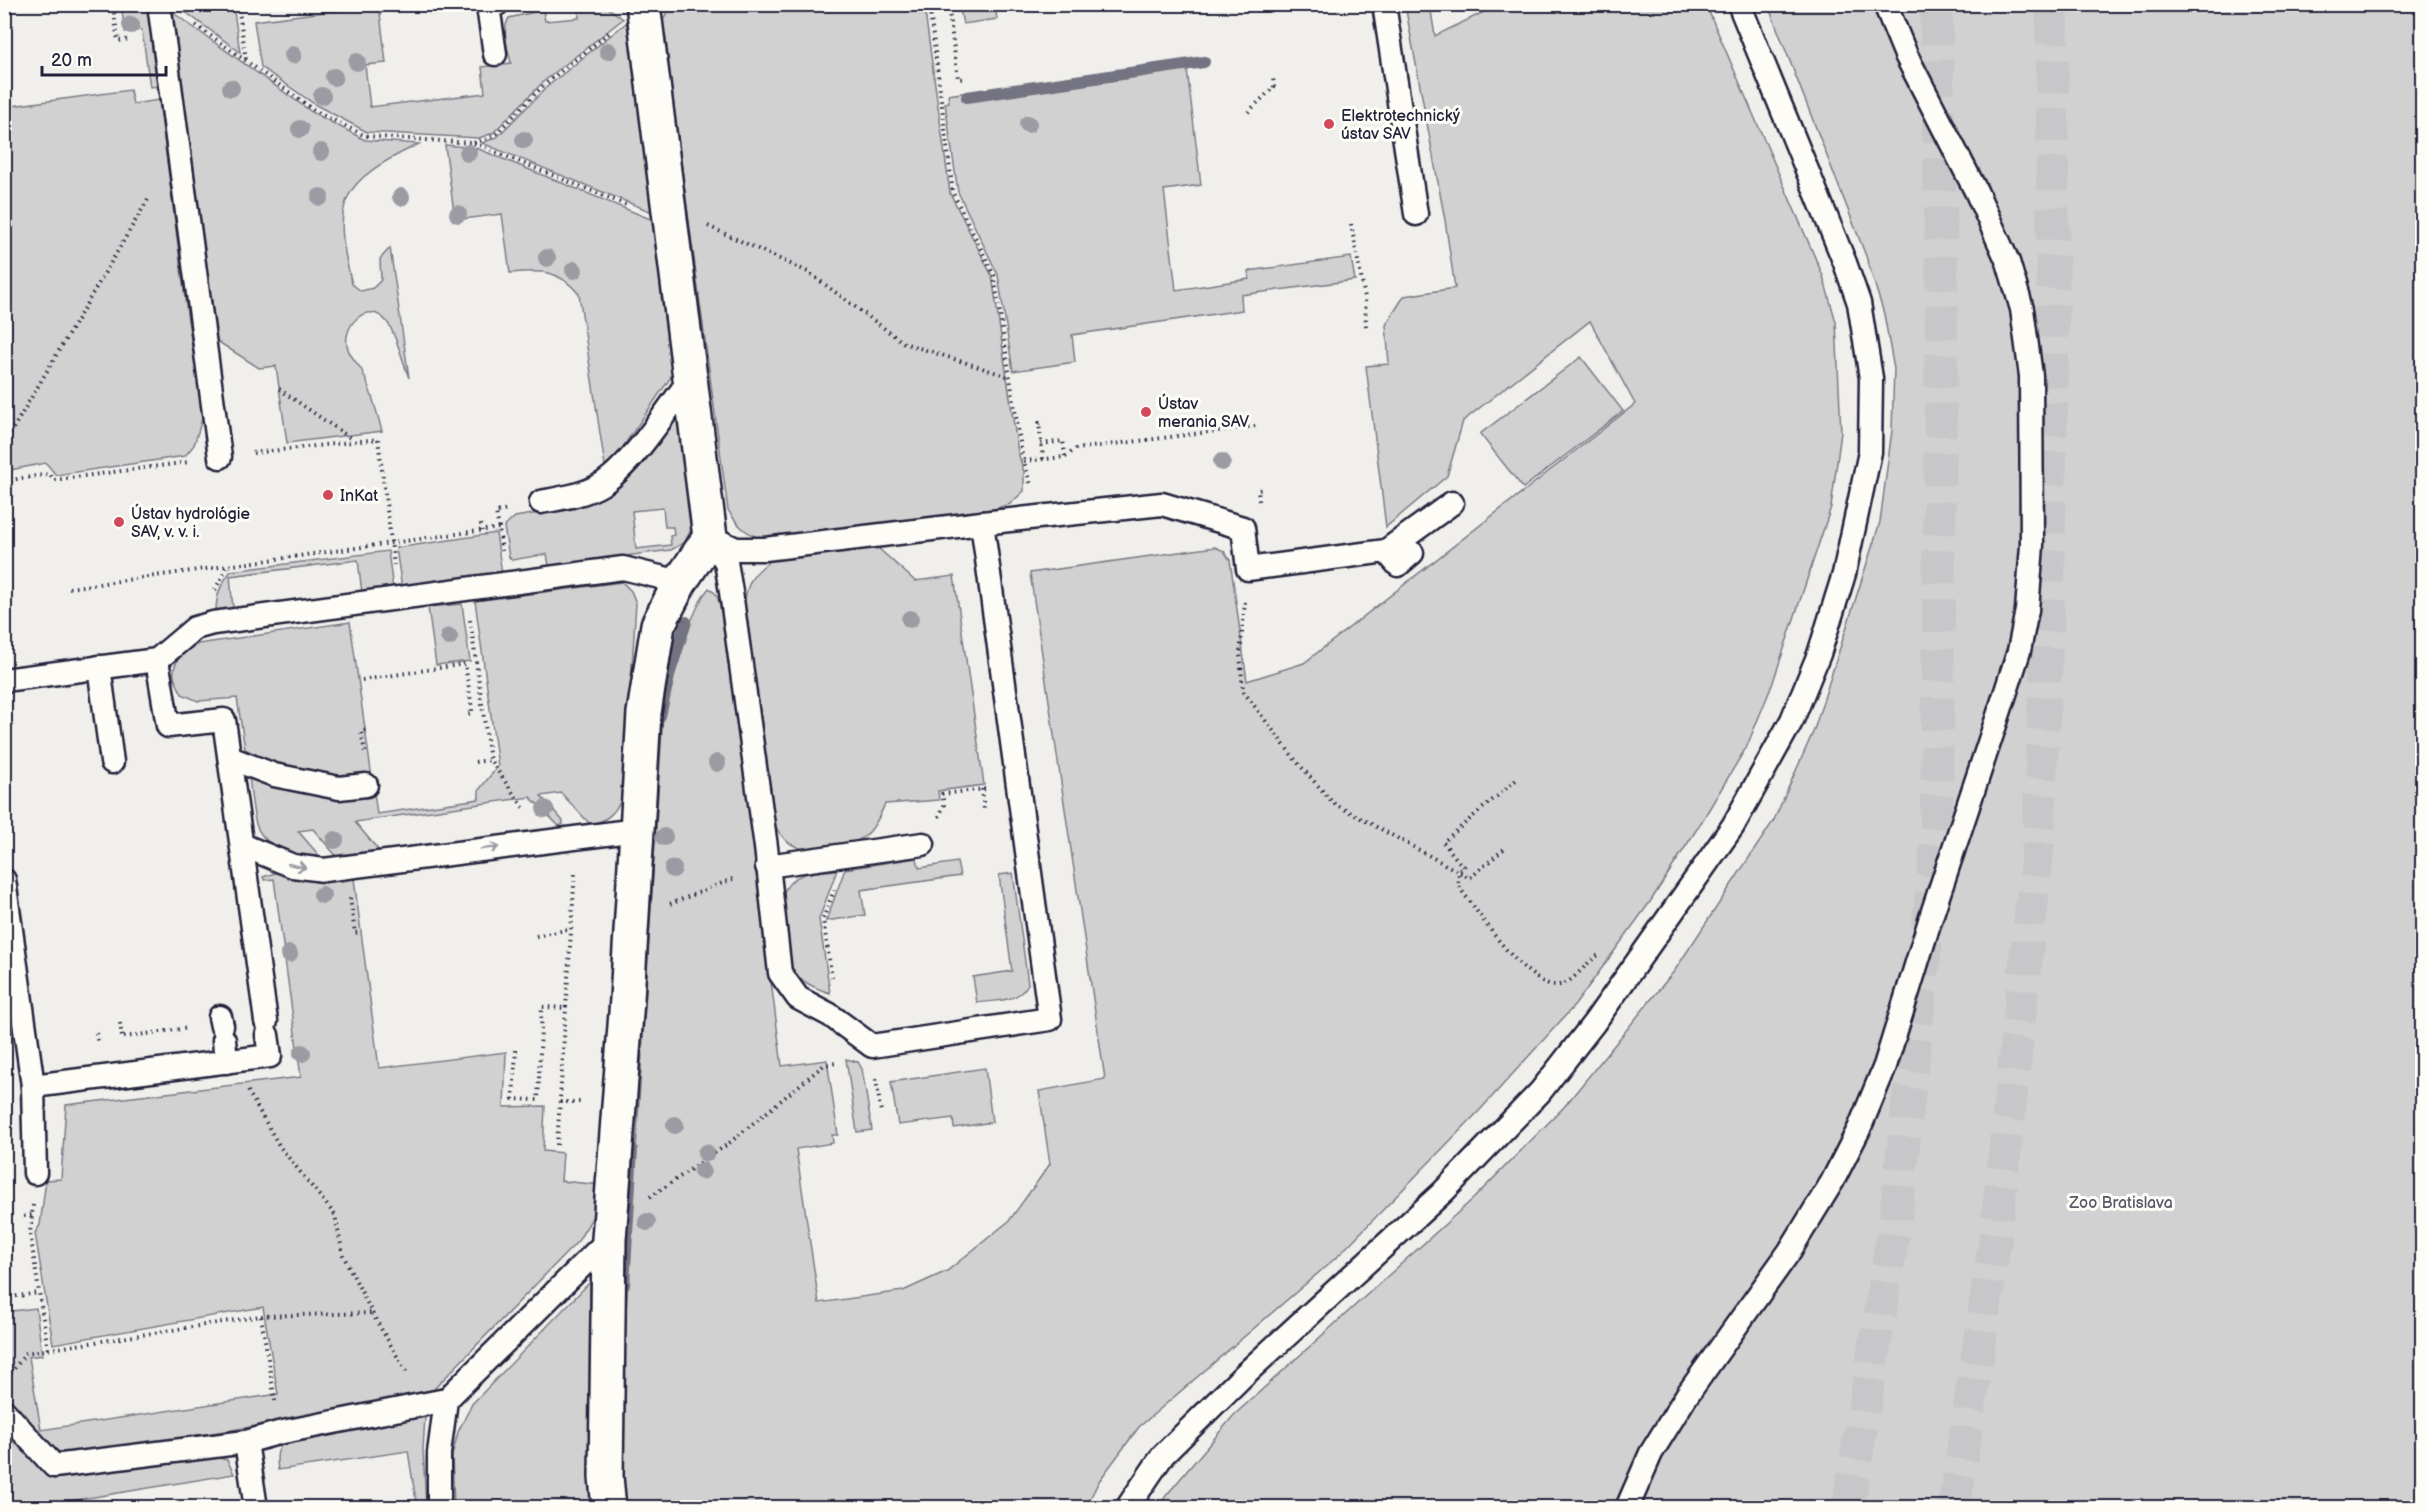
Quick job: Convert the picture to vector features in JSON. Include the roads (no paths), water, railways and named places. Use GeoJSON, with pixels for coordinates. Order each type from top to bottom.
{"type":"FeatureCollection","features":[{"type":"Feature","properties":{"kind":"street"},"geometry":{"type":"LineString","coordinates":[[609,1508],[606,1466],[609,1239],[627,999],[644,713],[658,625],[680,582],[710,537],[692,378],[643,4]]}},
{"type":"Feature","properties":{"kind":"lane"},"geometry":{"type":"LineString","coordinates":[[159,4],[220,457]]}},
{"type":"Feature","properties":{"kind":"lane"},"geometry":{"type":"LineString","coordinates":[[495,54],[488,6],[497,4]]}},
{"type":"Feature","properties":{"kind":"lane"},"geometry":{"type":"LineString","coordinates":[[1384,4],[1416,214]]}},
{"type":"Feature","properties":{"kind":"lane"},"geometry":{"type":"LineString","coordinates":[[1127,1508],[1163,1455],[1245,1374],[1443,1192],[1540,1092],[1630,975],[1733,826],[1792,720],[1819,654],[1844,574],[1870,452],[1871,378],[1859,303],[1845,263],[1739,4]]}},
{"type":"Feature","properties":{"kind":"lane"},"geometry":{"type":"LineString","coordinates":[[1627,1508],[1651,1453],[1687,1395],[1789,1252],[1832,1182],[1859,1129],[1885,1066],[1932,914],[2019,651],[2027,610],[2032,545],[2031,376],[2022,309],[2008,262],[1976,191],[1906,55],[1885,4]]}},
{"type":"Feature","properties":{"kind":"lane"},"geometry":{"type":"LineString","coordinates":[[541,502],[577,495],[602,484],[623,466],[692,378]]}},
{"type":"Feature","properties":{"kind":"lane"},"geometry":{"type":"LineString","coordinates":[[710,537],[736,549],[765,549],[1162,504],[1243,528],[1248,569],[1386,551],[1452,503]]}},
{"type":"Feature","properties":{"kind":"lane"},"geometry":{"type":"LineString","coordinates":[[710,537],[726,562],[731,592],[766,847],[780,973],[798,998],[830,1015],[872,1046],[1050,1018],[982,523]]}},
{"type":"Feature","properties":{"kind":"lane"},"geometry":{"type":"LineString","coordinates":[[1386,551],[1398,565],[1412,553]]}},
{"type":"Feature","properties":{"kind":"lane"},"geometry":{"type":"LineString","coordinates":[[4,680],[158,660],[195,628],[213,623],[623,568],[680,582]]}},
{"type":"Feature","properties":{"kind":"lane"},"geometry":{"type":"LineString","coordinates":[[33,1086],[270,1056],[224,720],[168,726],[158,660]]}},
{"type":"Feature","properties":{"kind":"lane"},"geometry":{"type":"LineString","coordinates":[[99,667],[112,762]]}},
{"type":"Feature","properties":{"kind":"lane"},"geometry":{"type":"LineString","coordinates":[[230,758],[274,775],[339,788],[366,786]]}},
{"type":"Feature","properties":{"kind":"lane"},"geometry":{"type":"LineString","coordinates":[[242,845],[293,866],[324,870],[637,830]]}},
{"type":"Feature","properties":{"kind":"lane"},"geometry":{"type":"LineString","coordinates":[[767,866],[923,844]]}},
{"type":"Feature","properties":{"kind":"lane"},"geometry":{"type":"LineString","coordinates":[[4,880],[33,1086],[35,1173]]}},
{"type":"Feature","properties":{"kind":"lane"},"geometry":{"type":"LineString","coordinates":[[222,1027],[226,1062]]}},
{"type":"Feature","properties":{"kind":"lane"},"geometry":{"type":"LineString","coordinates":[[4,1411],[54,1466],[246,1442],[278,1433],[435,1402],[609,1239]]}},
{"type":"Feature","properties":{"kind":"lane"},"geometry":{"type":"LineString","coordinates":[[435,1402],[440,1508]]}},
{"type":"Feature","properties":{"kind":"lane"},"geometry":{"type":"LineString","coordinates":[[246,1442],[256,1508]]}},
{"type":"Feature","properties":{"kind":"waterway"},"geometry":{"type":"LineString","coordinates":[[967,97],[1204,62]]}},
{"type":"Feature","properties":{"kind":"waterway"},"geometry":{"type":"LineString","coordinates":[[660,716],[670,672],[686,622]]}},
{"type":"Feature","properties":{"kind":"waterway"},"geometry":{"type":"LineString","coordinates":[[624,1285],[632,1149]]}},
{"type":"Feature","properties":{"kind":"tunnel"},"geometry":{"type":"LineString","coordinates":[[1848,1508],[1895,1222],[1936,850],[1942,288],[1936,4]]}},
{"type":"Feature","properties":{"kind":"tunnel"},"geometry":{"type":"LineString","coordinates":[[1954,1508],[1995,1241],[2038,848],[2048,613],[2053,295],[2052,4]]}},
{"type":"Feature","properties":{"kind":"place","name":"Elektrotechnický ústav SAV"},"geometry":{"type":"Point","coordinates":[1329,124]}},
{"type":"Feature","properties":{"kind":"place","name":"Ústav merania SAV"},"geometry":{"type":"Point","coordinates":[1146,412]}},
{"type":"Feature","properties":{"kind":"place","name":"InKat"},"geometry":{"type":"Point","coordinates":[328,495]}},
{"type":"Feature","properties":{"kind":"place","name":"Ústav hydrológie SAV, v. v. i."},"geometry":{"type":"Point","coordinates":[119,522]}},
{"type":"Feature","properties":{"kind":"park label","name":"Zoo Bratislava"},"geometry":{"type":"Point","coordinates":[2121,1202]}}]}
